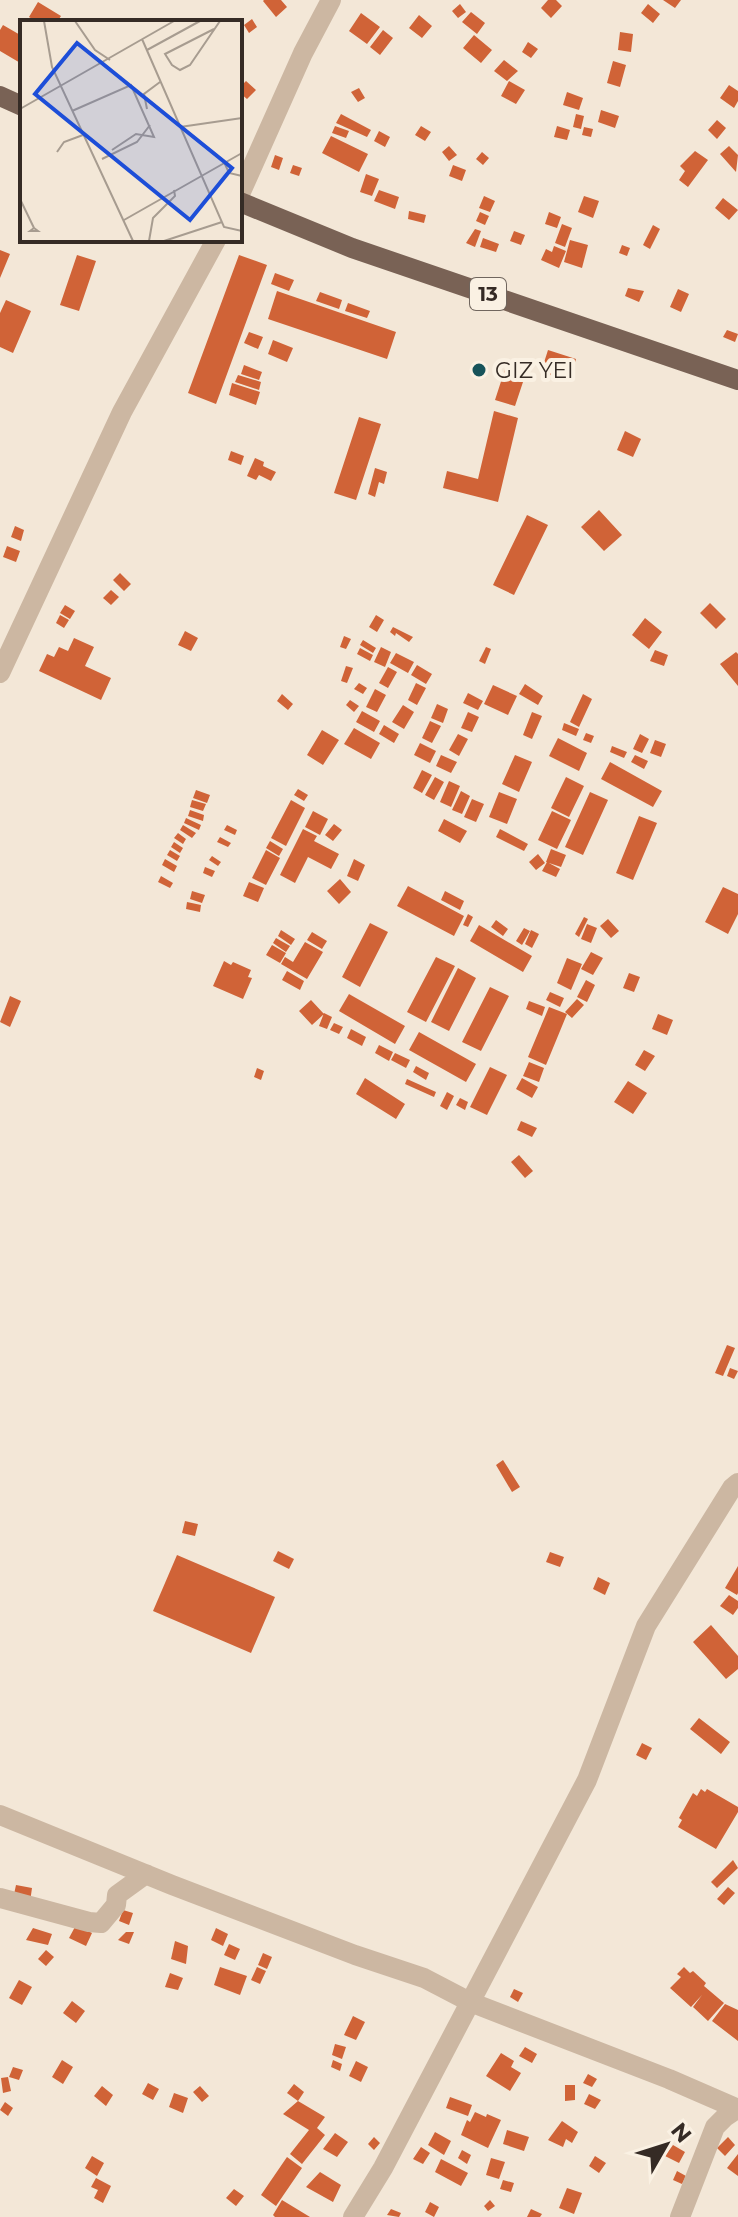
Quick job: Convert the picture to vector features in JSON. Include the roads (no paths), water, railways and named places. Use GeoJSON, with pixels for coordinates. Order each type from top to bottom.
{"type":"FeatureCollection","features":[{"type":"Feature","properties":{"kind":"main road"},"geometry":{"type":"LineString","coordinates":[[0,96],[20,105]]}},
{"type":"Feature","properties":{"kind":"main road","name":"13"},"geometry":{"type":"LineString","coordinates":[[242,203],[352,248],[738,380]]}},
{"type":"Feature","properties":{"kind":"street"},"geometry":{"type":"LineString","coordinates":[[242,190],[303,53],[331,0]]}},
{"type":"Feature","properties":{"kind":"street"},"geometry":{"type":"LineString","coordinates":[[0,673],[122,412],[215,242]]}},
{"type":"Feature","properties":{"kind":"street"},"geometry":{"type":"LineString","coordinates":[[353,2217],[383,2168],[587,1780],[646,1626],[736,1488]]}},
{"type":"Feature","properties":{"kind":"street"},"geometry":{"type":"LineString","coordinates":[[0,1815],[355,1955],[424,1978],[470,2002],[738,2109]]}},
{"type":"Feature","properties":{"kind":"street"},"geometry":{"type":"LineString","coordinates":[[0,1898],[101,1923],[116,1905],[117,1895],[146,1874]]}},
{"type":"Feature","properties":{"kind":"street"},"geometry":{"type":"LineString","coordinates":[[680,2217],[715,2127],[738,2109]]}},
{"type":"Feature","properties":{"kind":"place","name":"GIZ YEI"},"geometry":{"type":"Point","coordinates":[479,370]}}]}
